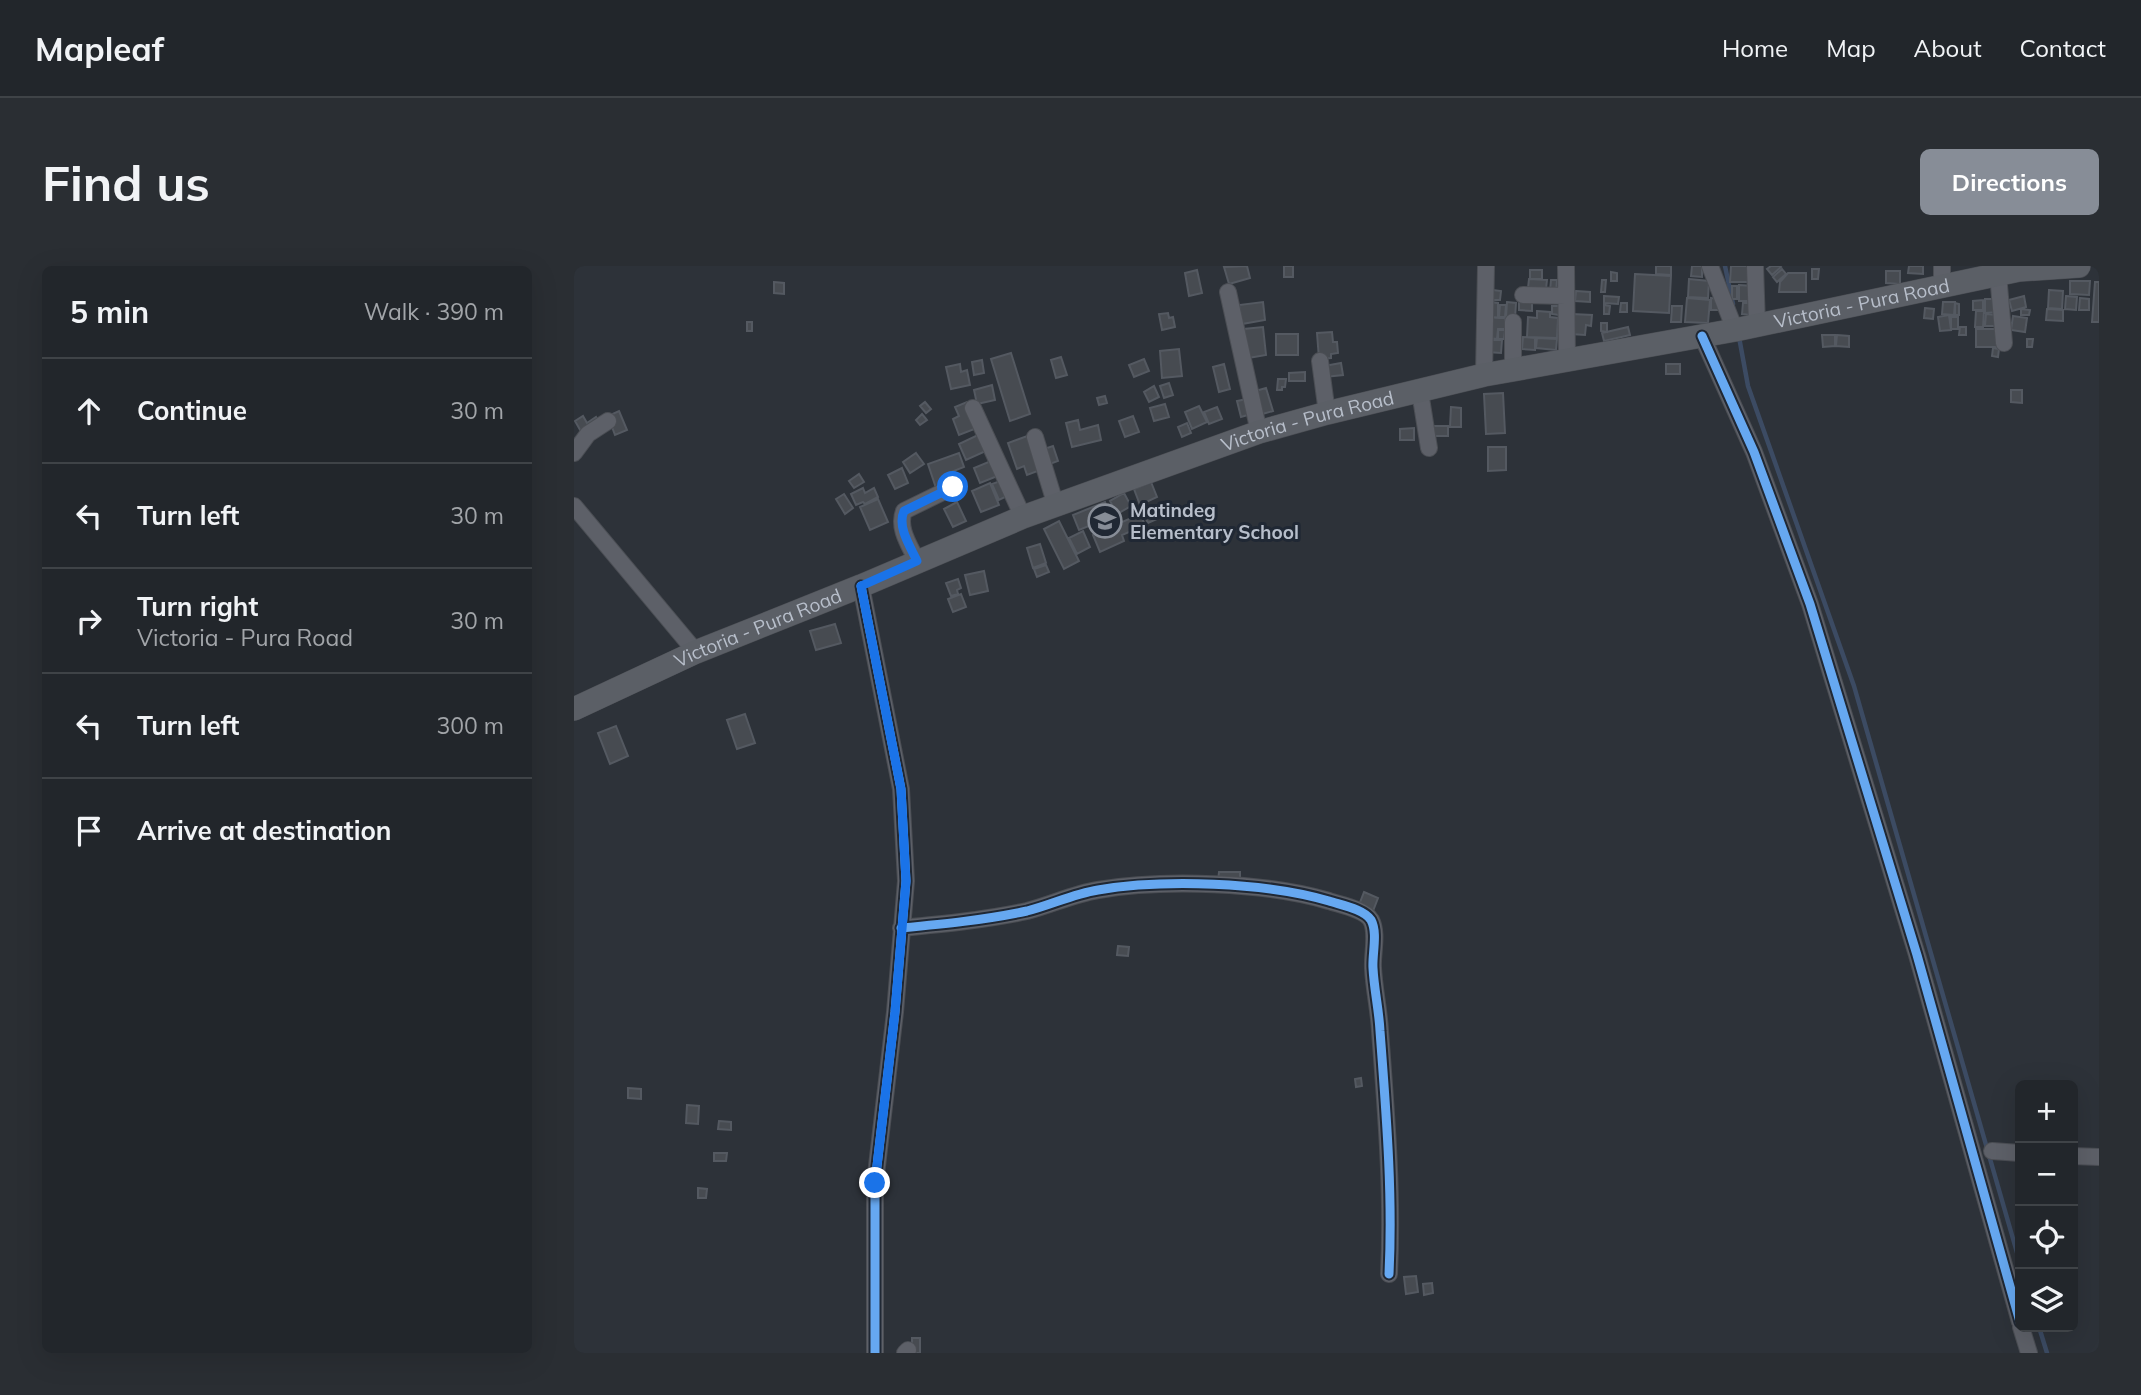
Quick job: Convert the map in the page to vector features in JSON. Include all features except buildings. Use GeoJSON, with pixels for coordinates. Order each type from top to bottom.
{"type":"FeatureCollection","features":[{"type":"Feature","properties":{"kind":"main road","name":"Victoria - Pura Road"},"geometry":{"type":"LineString","coordinates":[[574,709],[696,652],[1023,517],[1259,432],[1484,375],[1746,327],[1942,276],[2079,266]]}},
{"type":"Feature","properties":{"kind":"street"},"geometry":{"type":"LineString","coordinates":[[1484,375],[1486,266]]}},
{"type":"Feature","properties":{"kind":"street"},"geometry":{"type":"LineString","coordinates":[[1566,266],[1567,360]]}},
{"type":"Feature","properties":{"kind":"street"},"geometry":{"type":"LineString","coordinates":[[1710,266],[1746,327]]}},
{"type":"Feature","properties":{"kind":"street"},"geometry":{"type":"LineString","coordinates":[[1746,327],[1755,266]]}},
{"type":"Feature","properties":{"kind":"street"},"geometry":{"type":"LineString","coordinates":[[2004,344],[2012,270]]}},
{"type":"Feature","properties":{"kind":"street"},"geometry":{"type":"LineString","coordinates":[[1227,292],[1259,432]]}},
{"type":"Feature","properties":{"kind":"street"},"geometry":{"type":"LineString","coordinates":[[1523,295],[1566,296]]}},
{"type":"Feature","properties":{"kind":"street"},"geometry":{"type":"LineString","coordinates":[[1513,322],[1513,370]]}},
{"type":"Feature","properties":{"kind":"street"},"geometry":{"type":"LineString","coordinates":[[1702,336],[1754,452],[1810,604],[1917,956],[2015,1303]]}},
{"type":"Feature","properties":{"kind":"street"},"geometry":{"type":"LineString","coordinates":[[1320,361],[1327,413]]}},
{"type":"Feature","properties":{"kind":"street"},"geometry":{"type":"LineString","coordinates":[[1420,392],[1429,448]]}},
{"type":"Feature","properties":{"kind":"street"},"geometry":{"type":"LineString","coordinates":[[973,408],[1023,517]]}},
{"type":"Feature","properties":{"kind":"street"},"geometry":{"type":"LineString","coordinates":[[574,453],[588,434],[608,421]]}},
{"type":"Feature","properties":{"kind":"street"},"geometry":{"type":"LineString","coordinates":[[1035,437],[1056,506]]}},
{"type":"Feature","properties":{"kind":"street"},"geometry":{"type":"LineString","coordinates":[[917,561],[902,528],[904,511],[953,487]]}},
{"type":"Feature","properties":{"kind":"street"},"geometry":{"type":"LineString","coordinates":[[574,506],[696,652]]}},
{"type":"Feature","properties":{"kind":"street"},"geometry":{"type":"LineString","coordinates":[[861,586],[901,789],[906,881],[895,1012],[875,1183],[875,1353]]}},
{"type":"Feature","properties":{"kind":"street"},"geometry":{"type":"LineString","coordinates":[[901,928],[984,919],[1029,910],[1079,894],[1157,885],[1205,885],[1290,892],[1356,909],[1370,918],[1374,928],[1373,968],[1380,1029],[1388,1173],[1391,1242],[1389,1273]]}},
{"type":"Feature","properties":{"kind":"street"},"geometry":{"type":"LineString","coordinates":[[1992,1151],[2015,1153]]}},
{"type":"Feature","properties":{"kind":"street"},"geometry":{"type":"LineString","coordinates":[[2078,1156],[2099,1157]]}},
{"type":"Feature","properties":{"kind":"street"},"geometry":{"type":"LineString","coordinates":[[2023,1332],[2029,1353]]}},
{"type":"Feature","properties":{"kind":"waterway"},"geometry":{"type":"LineString","coordinates":[[1725,266],[1733,304]]}},
{"type":"Feature","properties":{"kind":"waterway"},"geometry":{"type":"LineString","coordinates":[[1739,337],[1748,386],[1854,686],[2015,1246]]}},
{"type":"Feature","properties":{"kind":"waterway"},"geometry":{"type":"LineString","coordinates":[[2041,1332],[2047,1353]]}},
{"type":"Feature","properties":{"kind":"cycle path"},"geometry":{"type":"LineString","coordinates":[[1702,336],[1754,452],[1810,604],[1917,955],[2015,1304]]}},
{"type":"Feature","properties":{"kind":"cycle path"},"geometry":{"type":"LineString","coordinates":[[861,586],[901,789],[906,881],[895,1012],[875,1183],[875,1353]]}},
{"type":"Feature","properties":{"kind":"cycle path"},"geometry":{"type":"LineString","coordinates":[[901,928],[996,917],[1027,911],[1089,892],[1153,884],[1214,884],[1275,890],[1329,901],[1368,916],[1374,931],[1373,968],[1388,1152],[1389,1274]]}},
{"type":"Feature","properties":{"kind":"place","name":"Matindeg Elementary School"},"geometry":{"type":"Point","coordinates":[1105,521]}},
{"type":"Feature","properties":{"kind":"route"},"geometry":{"type":"LineString","coordinates":[[875,1183],[895,1012],[906,881],[901,789],[861,586],[917,561],[902,528],[904,511],[953,487]]}}]}
